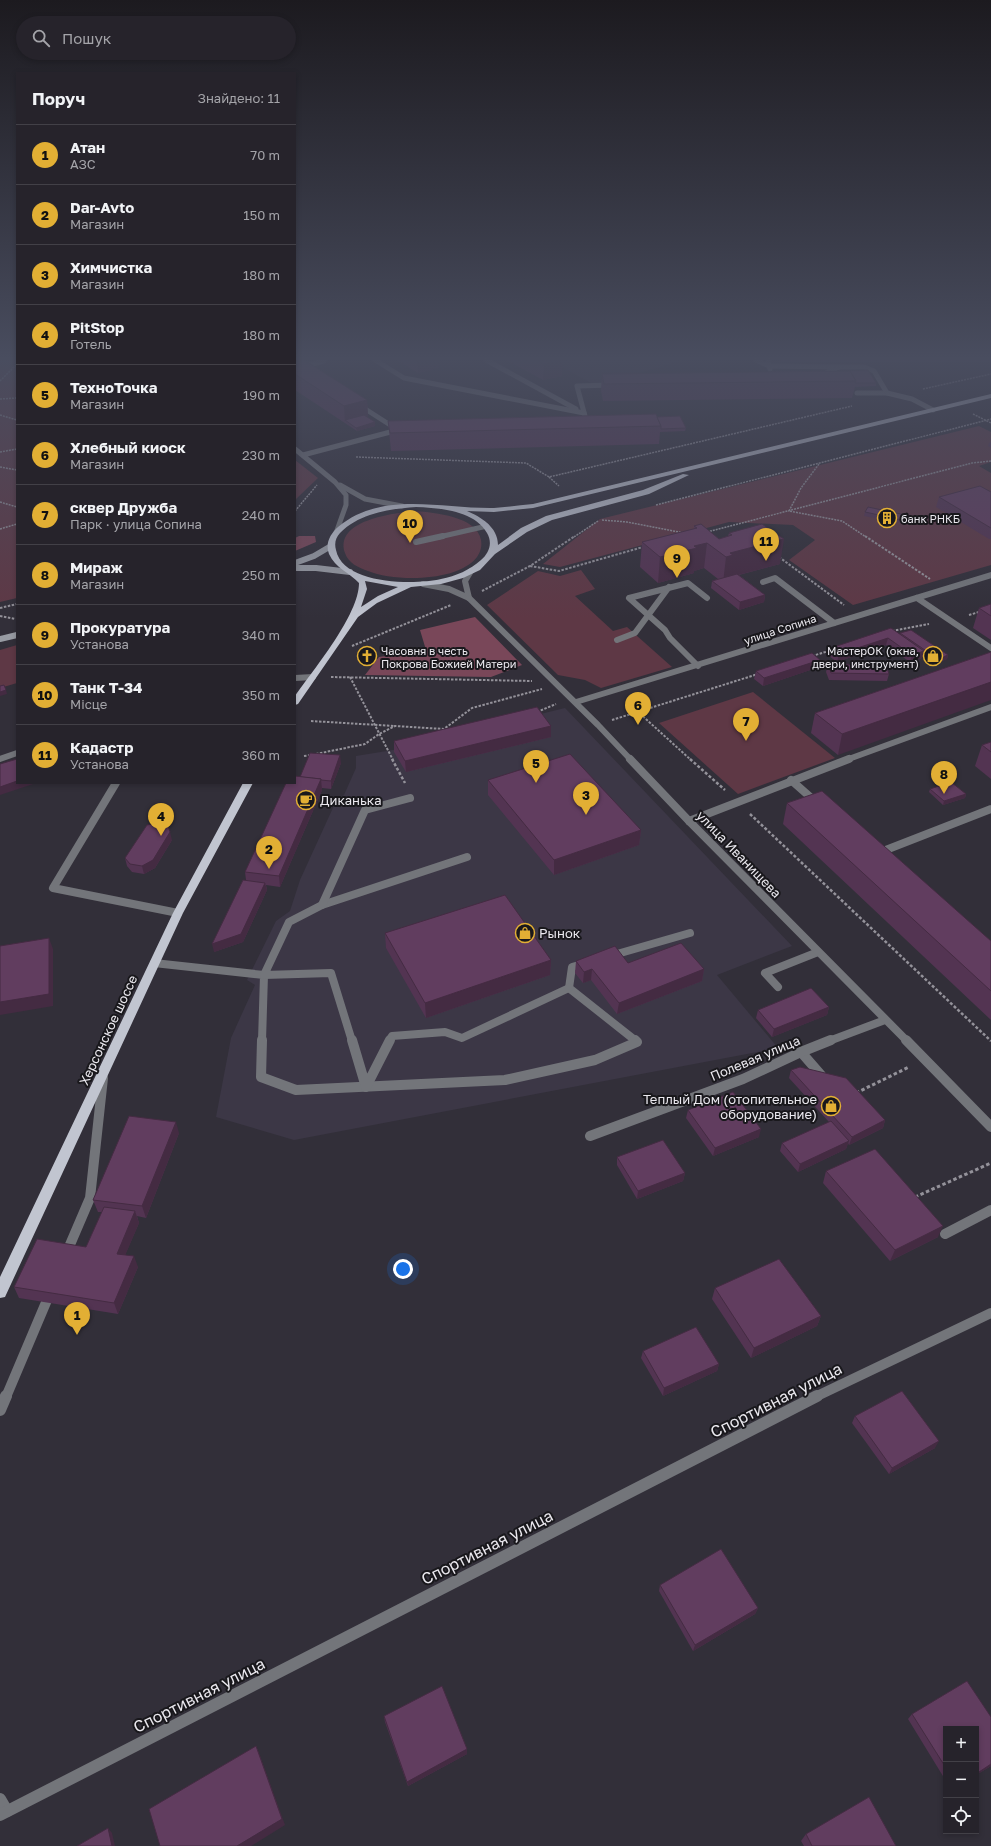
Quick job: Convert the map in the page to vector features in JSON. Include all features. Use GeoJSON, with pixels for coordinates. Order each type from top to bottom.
{"type":"FeatureCollection","features":[{"type":"Feature","properties":{"kind":"highway"},"geometry":{"type":"LineString","coordinates":[[354,617],[363,589],[363,583],[353,573],[339,564],[333,555],[331,546],[336,532],[347,523],[362,515],[381,509],[402,506],[494,510],[533,506],[783,446]]}},
{"type":"Feature","properties":{"kind":"highway"},"geometry":{"type":"LineString","coordinates":[[353,573],[382,582],[423,584],[447,580],[471,571],[485,562],[493,552],[524,530],[549,518],[646,492],[713,463]]}},
{"type":"Feature","properties":{"kind":"highway"},"geometry":{"type":"LineString","coordinates":[[444,508],[462,512],[476,518],[487,526],[493,534],[495,543],[493,552]]}},
{"type":"Feature","properties":{"kind":"highway"},"geometry":{"type":"LineString","coordinates":[[296,701],[354,617],[370,603],[385,594],[414,584]]}},
{"type":"Feature","properties":{"kind":"highway","name":"Херсонское шоссе"},"geometry":{"type":"LineString","coordinates":[[0,1292],[178,913],[247,784]]}},
{"type":"Feature","properties":{"kind":"main road"},"geometry":{"type":"LineString","coordinates":[[296,563],[314,556],[331,546]]}},
{"type":"Feature","properties":{"kind":"main road"},"geometry":{"type":"LineString","coordinates":[[296,568],[316,568],[353,573]]}},
{"type":"Feature","properties":{"kind":"main road"},"geometry":{"type":"LineString","coordinates":[[0,639],[16,635]]}},
{"type":"Feature","properties":{"kind":"street"},"geometry":{"type":"LineString","coordinates":[[303,455],[337,446]]}},
{"type":"Feature","properties":{"kind":"street"},"geometry":{"type":"LineString","coordinates":[[296,450],[322,470],[346,495],[346,505],[336,532]]}},
{"type":"Feature","properties":{"kind":"street"},"geometry":{"type":"LineString","coordinates":[[335,482],[365,499],[402,506]]}},
{"type":"Feature","properties":{"kind":"street"},"geometry":{"type":"LineString","coordinates":[[416,542],[487,526]]}},
{"type":"Feature","properties":{"kind":"street"},"geometry":{"type":"LineString","coordinates":[[469,598],[464,582],[465,577],[471,571]]}},
{"type":"Feature","properties":{"kind":"street","name":"улица Сопина"},"geometry":{"type":"LineString","coordinates":[[576,702],[698,666],[858,615],[991,575]]}},
{"type":"Feature","properties":{"kind":"street"},"geometry":{"type":"LineString","coordinates":[[762,582],[775,578],[834,623]]}},
{"type":"Feature","properties":{"kind":"street"},"geometry":{"type":"LineString","coordinates":[[698,666],[670,638],[665,630],[629,598],[688,582],[707,598]]}},
{"type":"Feature","properties":{"kind":"street","name":"улица Иванищева"},"geometry":{"type":"LineString","coordinates":[[423,584],[449,588],[469,598],[576,702],[689,821],[991,1127]]}},
{"type":"Feature","properties":{"kind":"street"},"geometry":{"type":"LineString","coordinates":[[617,640],[635,633],[669,587]]}},
{"type":"Feature","properties":{"kind":"street"},"geometry":{"type":"LineString","coordinates":[[916,598],[991,648]]}},
{"type":"Feature","properties":{"kind":"street"},"geometry":{"type":"LineString","coordinates":[[296,678],[313,677]]}},
{"type":"Feature","properties":{"kind":"street"},"geometry":{"type":"LineString","coordinates":[[689,821],[791,780],[991,707]]}},
{"type":"Feature","properties":{"kind":"street"},"geometry":{"type":"LineString","coordinates":[[0,759],[16,753]]}},
{"type":"Feature","properties":{"kind":"street"},"geometry":{"type":"LineString","coordinates":[[791,780],[821,807]]}},
{"type":"Feature","properties":{"kind":"street"},"geometry":{"type":"LineString","coordinates":[[115,784],[53,888],[178,913]]}},
{"type":"Feature","properties":{"kind":"street"},"geometry":{"type":"LineString","coordinates":[[322,905],[365,810],[410,798]]}},
{"type":"Feature","properties":{"kind":"street"},"geometry":{"type":"LineString","coordinates":[[873,855],[991,809]]}},
{"type":"Feature","properties":{"kind":"street"},"geometry":{"type":"LineString","coordinates":[[467,857],[322,905],[289,922],[264,975],[261,1077],[296,1090],[505,1080],[595,1060],[637,1042],[569,988]]}},
{"type":"Feature","properties":{"kind":"street"},"geometry":{"type":"LineString","coordinates":[[569,988],[572,967],[690,933]]}},
{"type":"Feature","properties":{"kind":"street"},"geometry":{"type":"LineString","coordinates":[[778,987],[765,973],[818,952]]}},
{"type":"Feature","properties":{"kind":"street"},"geometry":{"type":"LineString","coordinates":[[154,963],[264,975],[331,973],[366,1087]]}},
{"type":"Feature","properties":{"kind":"street"},"geometry":{"type":"LineString","coordinates":[[366,1087],[392,1036],[445,1032],[462,1038],[569,988]]}},
{"type":"Feature","properties":{"kind":"street","name":"Полевая улица"},"geometry":{"type":"LineString","coordinates":[[590,1136],[743,1079],[801,1052],[885,1020]]}},
{"type":"Feature","properties":{"kind":"street"},"geometry":{"type":"LineString","coordinates":[[801,1052],[821,1075]]}},
{"type":"Feature","properties":{"kind":"street"},"geometry":{"type":"LineString","coordinates":[[62,1264],[90,1198],[104,1072]]}},
{"type":"Feature","properties":{"kind":"street"},"geometry":{"type":"LineString","coordinates":[[945,1234],[991,1210]]}},
{"type":"Feature","properties":{"kind":"street"},"geometry":{"type":"LineString","coordinates":[[0,1410],[53,1286]]}},
{"type":"Feature","properties":{"kind":"street","name":"Спортивная улица"},"geometry":{"type":"LineString","coordinates":[[2,1808],[833,1388],[991,1313]]}},
{"type":"Feature","properties":{"kind":"path"},"geometry":{"type":"LineString","coordinates":[[351,457],[526,463],[549,477],[677,446]]}},
{"type":"Feature","properties":{"kind":"path"},"geometry":{"type":"LineString","coordinates":[[652,506],[885,446]]}},
{"type":"Feature","properties":{"kind":"path"},"geometry":{"type":"LineString","coordinates":[[0,452],[16,449]]}},
{"type":"Feature","properties":{"kind":"path"},"geometry":{"type":"LineString","coordinates":[[702,533],[972,463],[991,461]]}},
{"type":"Feature","properties":{"kind":"path"},"geometry":{"type":"LineString","coordinates":[[789,511],[801,488],[820,463]]}},
{"type":"Feature","properties":{"kind":"path"},"geometry":{"type":"LineString","coordinates":[[0,467],[16,470]]}},
{"type":"Feature","properties":{"kind":"path"},"geometry":{"type":"LineString","coordinates":[[296,510],[319,482],[322,470]]}},
{"type":"Feature","properties":{"kind":"path"},"geometry":{"type":"LineString","coordinates":[[0,502],[16,507]]}},
{"type":"Feature","properties":{"kind":"path"},"geometry":{"type":"LineString","coordinates":[[789,511],[842,521],[945,589]]}},
{"type":"Feature","properties":{"kind":"path"},"geometry":{"type":"LineString","coordinates":[[607,517],[600,519],[627,522],[687,533]]}},
{"type":"Feature","properties":{"kind":"path"},"geometry":{"type":"LineString","coordinates":[[0,528],[16,524]]}},
{"type":"Feature","properties":{"kind":"path"},"geometry":{"type":"LineString","coordinates":[[530,566],[559,571],[649,546]]}},
{"type":"Feature","properties":{"kind":"path"},"geometry":{"type":"LineString","coordinates":[[778,556],[858,615]]}},
{"type":"Feature","properties":{"kind":"path"},"geometry":{"type":"LineString","coordinates":[[0,608],[16,604]]}},
{"type":"Feature","properties":{"kind":"path"},"geometry":{"type":"LineString","coordinates":[[889,632],[949,620],[985,610]]}},
{"type":"Feature","properties":{"kind":"path"},"geometry":{"type":"LineString","coordinates":[[0,616],[16,620]]}},
{"type":"Feature","properties":{"kind":"path"},"geometry":{"type":"LineString","coordinates":[[805,659],[836,649]]}},
{"type":"Feature","properties":{"kind":"path"},"geometry":{"type":"LineString","coordinates":[[598,725],[760,673]]}},
{"type":"Feature","properties":{"kind":"path"},"geometry":{"type":"LineString","coordinates":[[313,677],[557,683]]}},
{"type":"Feature","properties":{"kind":"path"},"geometry":{"type":"LineString","coordinates":[[350,677],[405,782]]}},
{"type":"Feature","properties":{"kind":"path"},"geometry":{"type":"LineString","coordinates":[[438,732],[472,708],[557,683]]}},
{"type":"Feature","properties":{"kind":"path"},"geometry":{"type":"LineString","coordinates":[[536,712],[544,711],[550,705],[557,704]]}},
{"type":"Feature","properties":{"kind":"path"},"geometry":{"type":"LineString","coordinates":[[638,712],[737,802],[991,1041]]}},
{"type":"Feature","properties":{"kind":"path"},"geometry":{"type":"LineString","coordinates":[[311,721],[444,729]]}},
{"type":"Feature","properties":{"kind":"path"},"geometry":{"type":"LineString","coordinates":[[304,756],[365,744],[379,734],[395,726]]}},
{"type":"Feature","properties":{"kind":"path"},"geometry":{"type":"LineString","coordinates":[[855,1093],[924,1060]]}},
{"type":"Feature","properties":{"kind":"path"},"geometry":{"type":"LineString","coordinates":[[914,1198],[991,1163]]}},
{"type":"Feature","properties":{"kind":"shaded area"},"geometry":{"type":"Polygon","coordinates":[[[0,446],[16,446],[16,598],[0,602],[0,446]]]}},
{"type":"Feature","properties":{"kind":"shaded area"},"geometry":{"type":"Polygon","coordinates":[[[897,446],[991,446],[991,462],[979,466],[991,473],[991,565],[853,605],[789,560],[815,540],[793,525],[729,522],[560,567],[543,564],[600,519],[897,446]]]}},
{"type":"Feature","properties":{"kind":"shaded area"},"geometry":{"type":"Polygon","coordinates":[[[296,461],[318,478],[296,499],[296,461]]]}},
{"type":"Feature","properties":{"kind":"shaded area"},"geometry":{"type":"Polygon","coordinates":[[[416,511],[454,517],[472,526],[478,532],[481,540],[481,548],[477,557],[468,565],[456,571],[426,578],[409,578],[380,575],[368,571],[354,565],[346,557],[344,542],[348,533],[357,526],[368,520],[381,516],[416,511]]]}},
{"type":"Feature","properties":{"kind":"shaded area"},"geometry":{"type":"Polygon","coordinates":[[[299,536],[315,536],[316,542],[296,551],[296,538],[299,536]]]}},
{"type":"Feature","properties":{"kind":"shaded area"},"geometry":{"type":"Polygon","coordinates":[[[581,570],[595,589],[575,596],[613,631],[627,627],[672,667],[601,688],[585,680],[558,675],[487,605],[538,571],[560,576],[581,570]]]}},
{"type":"Feature","properties":{"kind":"shaded area"},"geometry":{"type":"Polygon","coordinates":[[[475,617],[522,665],[491,677],[365,675],[379,657],[426,650],[420,630],[475,617]]]}},
{"type":"Feature","properties":{"kind":"shaded area"},"geometry":{"type":"Polygon","coordinates":[[[16,645],[16,683],[0,688],[0,650],[16,645]]]}},
{"type":"Feature","properties":{"kind":"shaded area"},"geometry":{"type":"Polygon","coordinates":[[[753,692],[835,758],[738,794],[659,723],[753,692]]]}},
{"type":"Feature","properties":{"kind":"shaded area","name":"Рынок"},"geometry":{"type":"Polygon","coordinates":[[[565,708],[792,946],[717,975],[778,1048],[294,1140],[216,1117],[231,1038],[255,985],[247,980],[276,921],[290,911],[300,880],[337,799],[344,795],[356,768],[356,756],[393,750],[565,708]]]}},
{"type":"Feature","properties":{"kind":"building"},"geometry":{"type":"Polygon","coordinates":[[[980,486],[991,492],[991,528],[939,497],[980,486]]]}},
{"type":"Feature","properties":{"kind":"building"},"geometry":{"type":"Polygon","coordinates":[[[868,507],[910,516],[907,521],[865,512],[868,507]]]}},
{"type":"Feature","properties":{"kind":"building"},"geometry":{"type":"Polygon","coordinates":[[[701,524],[719,539],[732,535],[729,533],[762,524],[784,539],[730,553],[733,555],[726,557],[707,543],[694,546],[697,548],[660,557],[642,542],[697,528],[694,526],[701,524]]]}},
{"type":"Feature","properties":{"kind":"building"},"geometry":{"type":"Polygon","coordinates":[[[737,574],[765,595],[740,602],[712,581],[737,574]]]}},
{"type":"Feature","properties":{"kind":"building"},"geometry":{"type":"Polygon","coordinates":[[[991,604],[991,616],[979,608],[991,604]]]}},
{"type":"Feature","properties":{"kind":"building"},"geometry":{"type":"Polygon","coordinates":[[[891,628],[924,651],[912,655],[888,638],[839,654],[831,648],[891,628]]]}},
{"type":"Feature","properties":{"kind":"building"},"geometry":{"type":"Polygon","coordinates":[[[911,630],[948,655],[938,659],[900,633],[911,630]]]}},
{"type":"Feature","properties":{"kind":"building"},"geometry":{"type":"Polygon","coordinates":[[[991,652],[991,682],[842,734],[815,713],[991,652]]]}},
{"type":"Feature","properties":{"kind":"building"},"geometry":{"type":"Polygon","coordinates":[[[812,653],[820,660],[764,678],[756,671],[812,653]]]}},
{"type":"Feature","properties":{"kind":"building"},"geometry":{"type":"Polygon","coordinates":[[[828,664],[886,665],[889,674],[831,673],[828,664]]]}},
{"type":"Feature","properties":{"kind":"building"},"geometry":{"type":"Polygon","coordinates":[[[4,685],[6,690],[0,692],[0,686],[4,685]]]}},
{"type":"Feature","properties":{"kind":"building"},"geometry":{"type":"Polygon","coordinates":[[[537,707],[551,726],[405,761],[394,741],[537,707]]]}},
{"type":"Feature","properties":{"kind":"building"},"geometry":{"type":"Polygon","coordinates":[[[991,742],[991,752],[982,745],[991,742]]]}},
{"type":"Feature","properties":{"kind":"building"},"geometry":{"type":"Polygon","coordinates":[[[310,753],[340,755],[331,781],[300,777],[310,753]]]}},
{"type":"Feature","properties":{"kind":"building"},"geometry":{"type":"Polygon","coordinates":[[[570,754],[641,830],[554,860],[488,780],[570,754]]]}},
{"type":"Feature","properties":{"kind":"building"},"geometry":{"type":"Polygon","coordinates":[[[16,759],[16,781],[0,787],[0,764],[16,759]]]}},
{"type":"Feature","properties":{"kind":"building"},"geometry":{"type":"Polygon","coordinates":[[[296,776],[321,779],[279,876],[245,872],[286,784],[296,784],[296,776]]]}},
{"type":"Feature","properties":{"kind":"building"},"geometry":{"type":"Polygon","coordinates":[[[951,782],[966,794],[944,801],[930,789],[951,782]]]}},
{"type":"Feature","properties":{"kind":"building"},"geometry":{"type":"Polygon","coordinates":[[[822,791],[991,941],[991,991],[787,803],[822,791]]]}},
{"type":"Feature","properties":{"kind":"building"},"geometry":{"type":"Polygon","coordinates":[[[157,823],[168,825],[170,832],[153,860],[142,866],[130,864],[125,858],[147,825],[157,823]]]}},
{"type":"Feature","properties":{"kind":"building"},"geometry":{"type":"Polygon","coordinates":[[[243,880],[265,883],[241,934],[212,944],[243,880]]]}},
{"type":"Feature","properties":{"kind":"building"},"geometry":{"type":"Polygon","coordinates":[[[505,895],[551,960],[425,1003],[385,933],[505,895]]]}},
{"type":"Feature","properties":{"kind":"building"},"geometry":{"type":"Polygon","coordinates":[[[49,938],[49,994],[0,1002],[0,946],[49,938]]]}},
{"type":"Feature","properties":{"kind":"building"},"geometry":{"type":"Polygon","coordinates":[[[681,943],[704,969],[619,1003],[592,969],[584,972],[576,961],[615,946],[628,963],[681,943]]]}},
{"type":"Feature","properties":{"kind":"building"},"geometry":{"type":"Polygon","coordinates":[[[811,988],[829,1007],[774,1029],[758,1010],[811,988]]]}},
{"type":"Feature","properties":{"kind":"building"},"geometry":{"type":"Polygon","coordinates":[[[800,1067],[846,1078],[885,1120],[852,1137],[791,1070],[800,1067]]]}},
{"type":"Feature","properties":{"kind":"building"},"geometry":{"type":"Polygon","coordinates":[[[733,1092],[761,1129],[715,1148],[688,1110],[733,1092]]]}},
{"type":"Feature","properties":{"kind":"building"},"geometry":{"type":"Polygon","coordinates":[[[129,1116],[176,1122],[142,1206],[93,1200],[129,1116]]]}},
{"type":"Feature","properties":{"kind":"building"},"geometry":{"type":"Polygon","coordinates":[[[831,1121],[849,1141],[800,1164],[782,1143],[831,1121]]]}},
{"type":"Feature","properties":{"kind":"building"},"geometry":{"type":"Polygon","coordinates":[[[663,1140],[685,1173],[638,1191],[617,1157],[663,1140]]]}},
{"type":"Feature","properties":{"kind":"building"},"geometry":{"type":"Polygon","coordinates":[[[875,1149],[943,1226],[895,1250],[826,1171],[875,1149]]]}},
{"type":"Feature","properties":{"kind":"building"},"geometry":{"type":"Polygon","coordinates":[[[104,1207],[135,1211],[117,1254],[134,1256],[114,1303],[14,1287],[37,1239],[86,1247],[104,1207]]]}},
{"type":"Feature","properties":{"kind":"building"},"geometry":{"type":"Polygon","coordinates":[[[779,1259],[821,1316],[754,1348],[715,1288],[779,1259]]]}},
{"type":"Feature","properties":{"kind":"building"},"geometry":{"type":"Polygon","coordinates":[[[696,1327],[719,1364],[664,1388],[643,1351],[696,1327]]]}},
{"type":"Feature","properties":{"kind":"building"},"geometry":{"type":"Polygon","coordinates":[[[902,1391],[939,1441],[892,1468],[855,1416],[902,1391]]]}},
{"type":"Feature","properties":{"kind":"building"},"geometry":{"type":"Polygon","coordinates":[[[721,1549],[758,1608],[695,1645],[660,1585],[721,1549]]]}},
{"type":"Feature","properties":{"kind":"building"},"geometry":{"type":"Polygon","coordinates":[[[967,1681],[991,1717],[991,1764],[979,1772],[979,1726],[943,1726],[943,1763],[912,1714],[967,1681]]]}},
{"type":"Feature","properties":{"kind":"building"},"geometry":{"type":"Polygon","coordinates":[[[442,1686],[467,1749],[407,1782],[384,1716],[442,1686]]]}},
{"type":"Feature","properties":{"kind":"building"},"geometry":{"type":"Polygon","coordinates":[[[256,1746],[282,1819],[237,1846],[160,1846],[149,1809],[256,1746]]]}},
{"type":"Feature","properties":{"kind":"building"},"geometry":{"type":"Polygon","coordinates":[[[869,1797],[896,1846],[812,1846],[806,1834],[869,1797]]]}},
{"type":"Feature","properties":{"kind":"building"},"geometry":{"type":"Polygon","coordinates":[[[108,1828],[112,1846],[77,1846],[108,1828]]]}},
{"type":"Feature","properties":{"kind":"place","name":"банк РНКБ"},"geometry":{"type":"Point","coordinates":[887,518]}},
{"type":"Feature","properties":{"kind":"place","name":"Танк Т-34"},"geometry":{"type":"Point","coordinates":[410,543]}},
{"type":"Feature","properties":{"kind":"place","name":"Кадастр"},"geometry":{"type":"Point","coordinates":[766,561]}},
{"type":"Feature","properties":{"kind":"place","name":"Прокуратура"},"geometry":{"type":"Point","coordinates":[677,578]}},
{"type":"Feature","properties":{"kind":"place","name":"Часовня в честь Покрова Божией Матери"},"geometry":{"type":"Point","coordinates":[367,656]}},
{"type":"Feature","properties":{"kind":"place","name":"МастерОК (окна, двери, инструмент)"},"geometry":{"type":"Point","coordinates":[933,656]}},
{"type":"Feature","properties":{"kind":"place","name":"Хлебный киоск"},"geometry":{"type":"Point","coordinates":[638,725]}},
{"type":"Feature","properties":{"kind":"place","name":"сквер Дружба"},"geometry":{"type":"Point","coordinates":[746,741]}},
{"type":"Feature","properties":{"kind":"place","name":"ТехноТочка"},"geometry":{"type":"Point","coordinates":[536,783]}},
{"type":"Feature","properties":{"kind":"place","name":"Мираж"},"geometry":{"type":"Point","coordinates":[944,794]}},
{"type":"Feature","properties":{"kind":"place","name":"Диканька"},"geometry":{"type":"Point","coordinates":[306,800]}},
{"type":"Feature","properties":{"kind":"place","name":"Химчистка"},"geometry":{"type":"Point","coordinates":[586,815]}},
{"type":"Feature","properties":{"kind":"place","name":"PitStop"},"geometry":{"type":"Point","coordinates":[161,836]}},
{"type":"Feature","properties":{"kind":"place","name":"Dar-Avto"},"geometry":{"type":"Point","coordinates":[269,869]}},
{"type":"Feature","properties":{"kind":"place","name":"Рынок"},"geometry":{"type":"Point","coordinates":[525,933]}},
{"type":"Feature","properties":{"kind":"place","name":"Теплый Дом (отопительное оборудование)"},"geometry":{"type":"Point","coordinates":[831,1106]}},
{"type":"Feature","properties":{"kind":"place","name":"Атан"},"geometry":{"type":"Point","coordinates":[77,1335]}}]}
